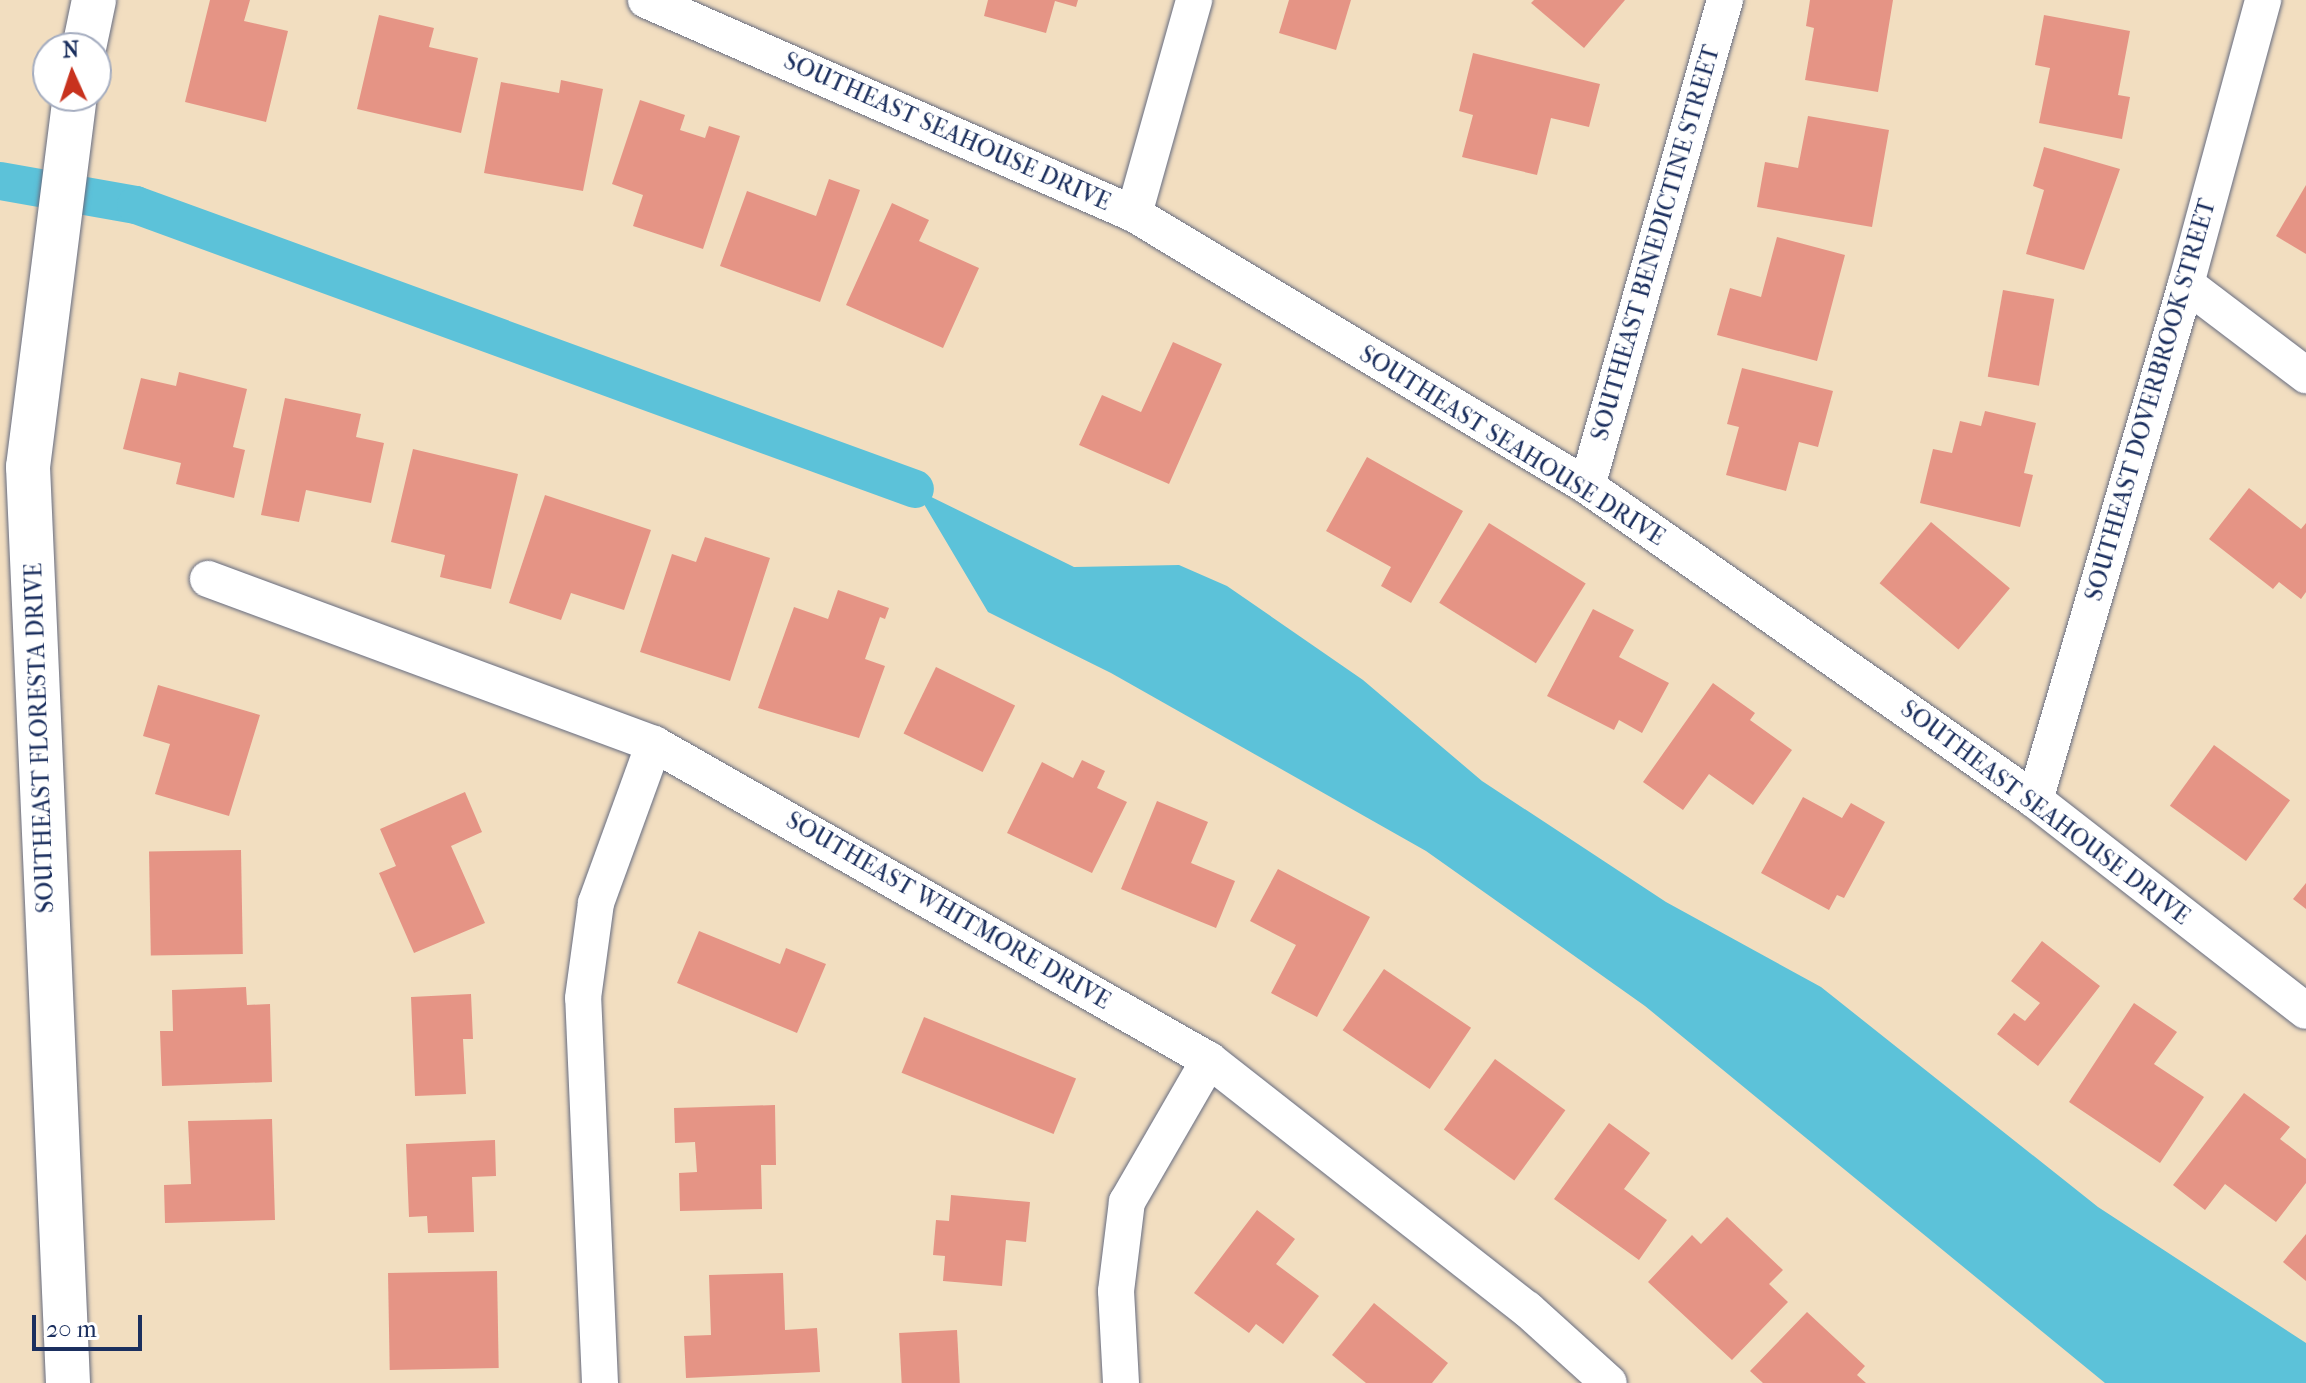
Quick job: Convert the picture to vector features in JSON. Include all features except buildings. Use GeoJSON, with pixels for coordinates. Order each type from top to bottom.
{"type":"FeatureCollection","features":[{"type":"Feature","properties":{"kind":"street"},"geometry":{"type":"LineString","coordinates":[[87,32],[94,0]]}},
{"type":"Feature","properties":{"kind":"street","name":"SOUTHEAST SEAHOUSE DRIVE"},"geometry":{"type":"LineString","coordinates":[[646,0],[1134,214],[1587,486],[2035,800],[2306,1011]]}},
{"type":"Feature","properties":{"kind":"street"},"geometry":{"type":"LineString","coordinates":[[1134,214],[1194,0]]}},
{"type":"Feature","properties":{"kind":"street","name":"SOUTHEAST BENEDICTINE STREET"},"geometry":{"type":"LineString","coordinates":[[1587,486],[1725,0]]}},
{"type":"Feature","properties":{"kind":"street","name":"SOUTHEAST DOVERBROOK STREET"},"geometry":{"type":"LineString","coordinates":[[2035,800],[2186,284],[2263,0]]}},
{"type":"Feature","properties":{"kind":"street","name":"SOUTHEAST FLORESTA DRIVE"},"geometry":{"type":"LineString","coordinates":[[68,1383],[28,467],[73,112]]}},
{"type":"Feature","properties":{"kind":"street"},"geometry":{"type":"LineString","coordinates":[[2186,284],[2306,375]]}},
{"type":"Feature","properties":{"kind":"street","name":"SOUTHEAST WHITMORE DRIVE"},"geometry":{"type":"LineString","coordinates":[[208,579],[654,744],[1209,1060],[1527,1309],[1609,1383]]}},
{"type":"Feature","properties":{"kind":"street"},"geometry":{"type":"LineString","coordinates":[[600,1383],[583,998],[596,903],[654,744]]}},
{"type":"Feature","properties":{"kind":"street"},"geometry":{"type":"LineString","coordinates":[[1121,1383],[1116,1291],[1127,1202],[1209,1060]]}},
{"type":"Feature","properties":{"kind":"water"},"geometry":{"type":"Polygon","coordinates":[[[915,489],[1074,567],[1179,565],[1227,586],[1363,680],[1482,781],[1666,902],[1821,987],[2098,1207],[2306,1343],[2306,1383],[2105,1383],[1645,1006],[1426,851],[1111,673],[988,612],[915,489]]]}},
{"type":"Feature","properties":{"kind":"waterway"},"geometry":{"type":"LineString","coordinates":[[0,181],[136,205],[915,489]]}}]}
